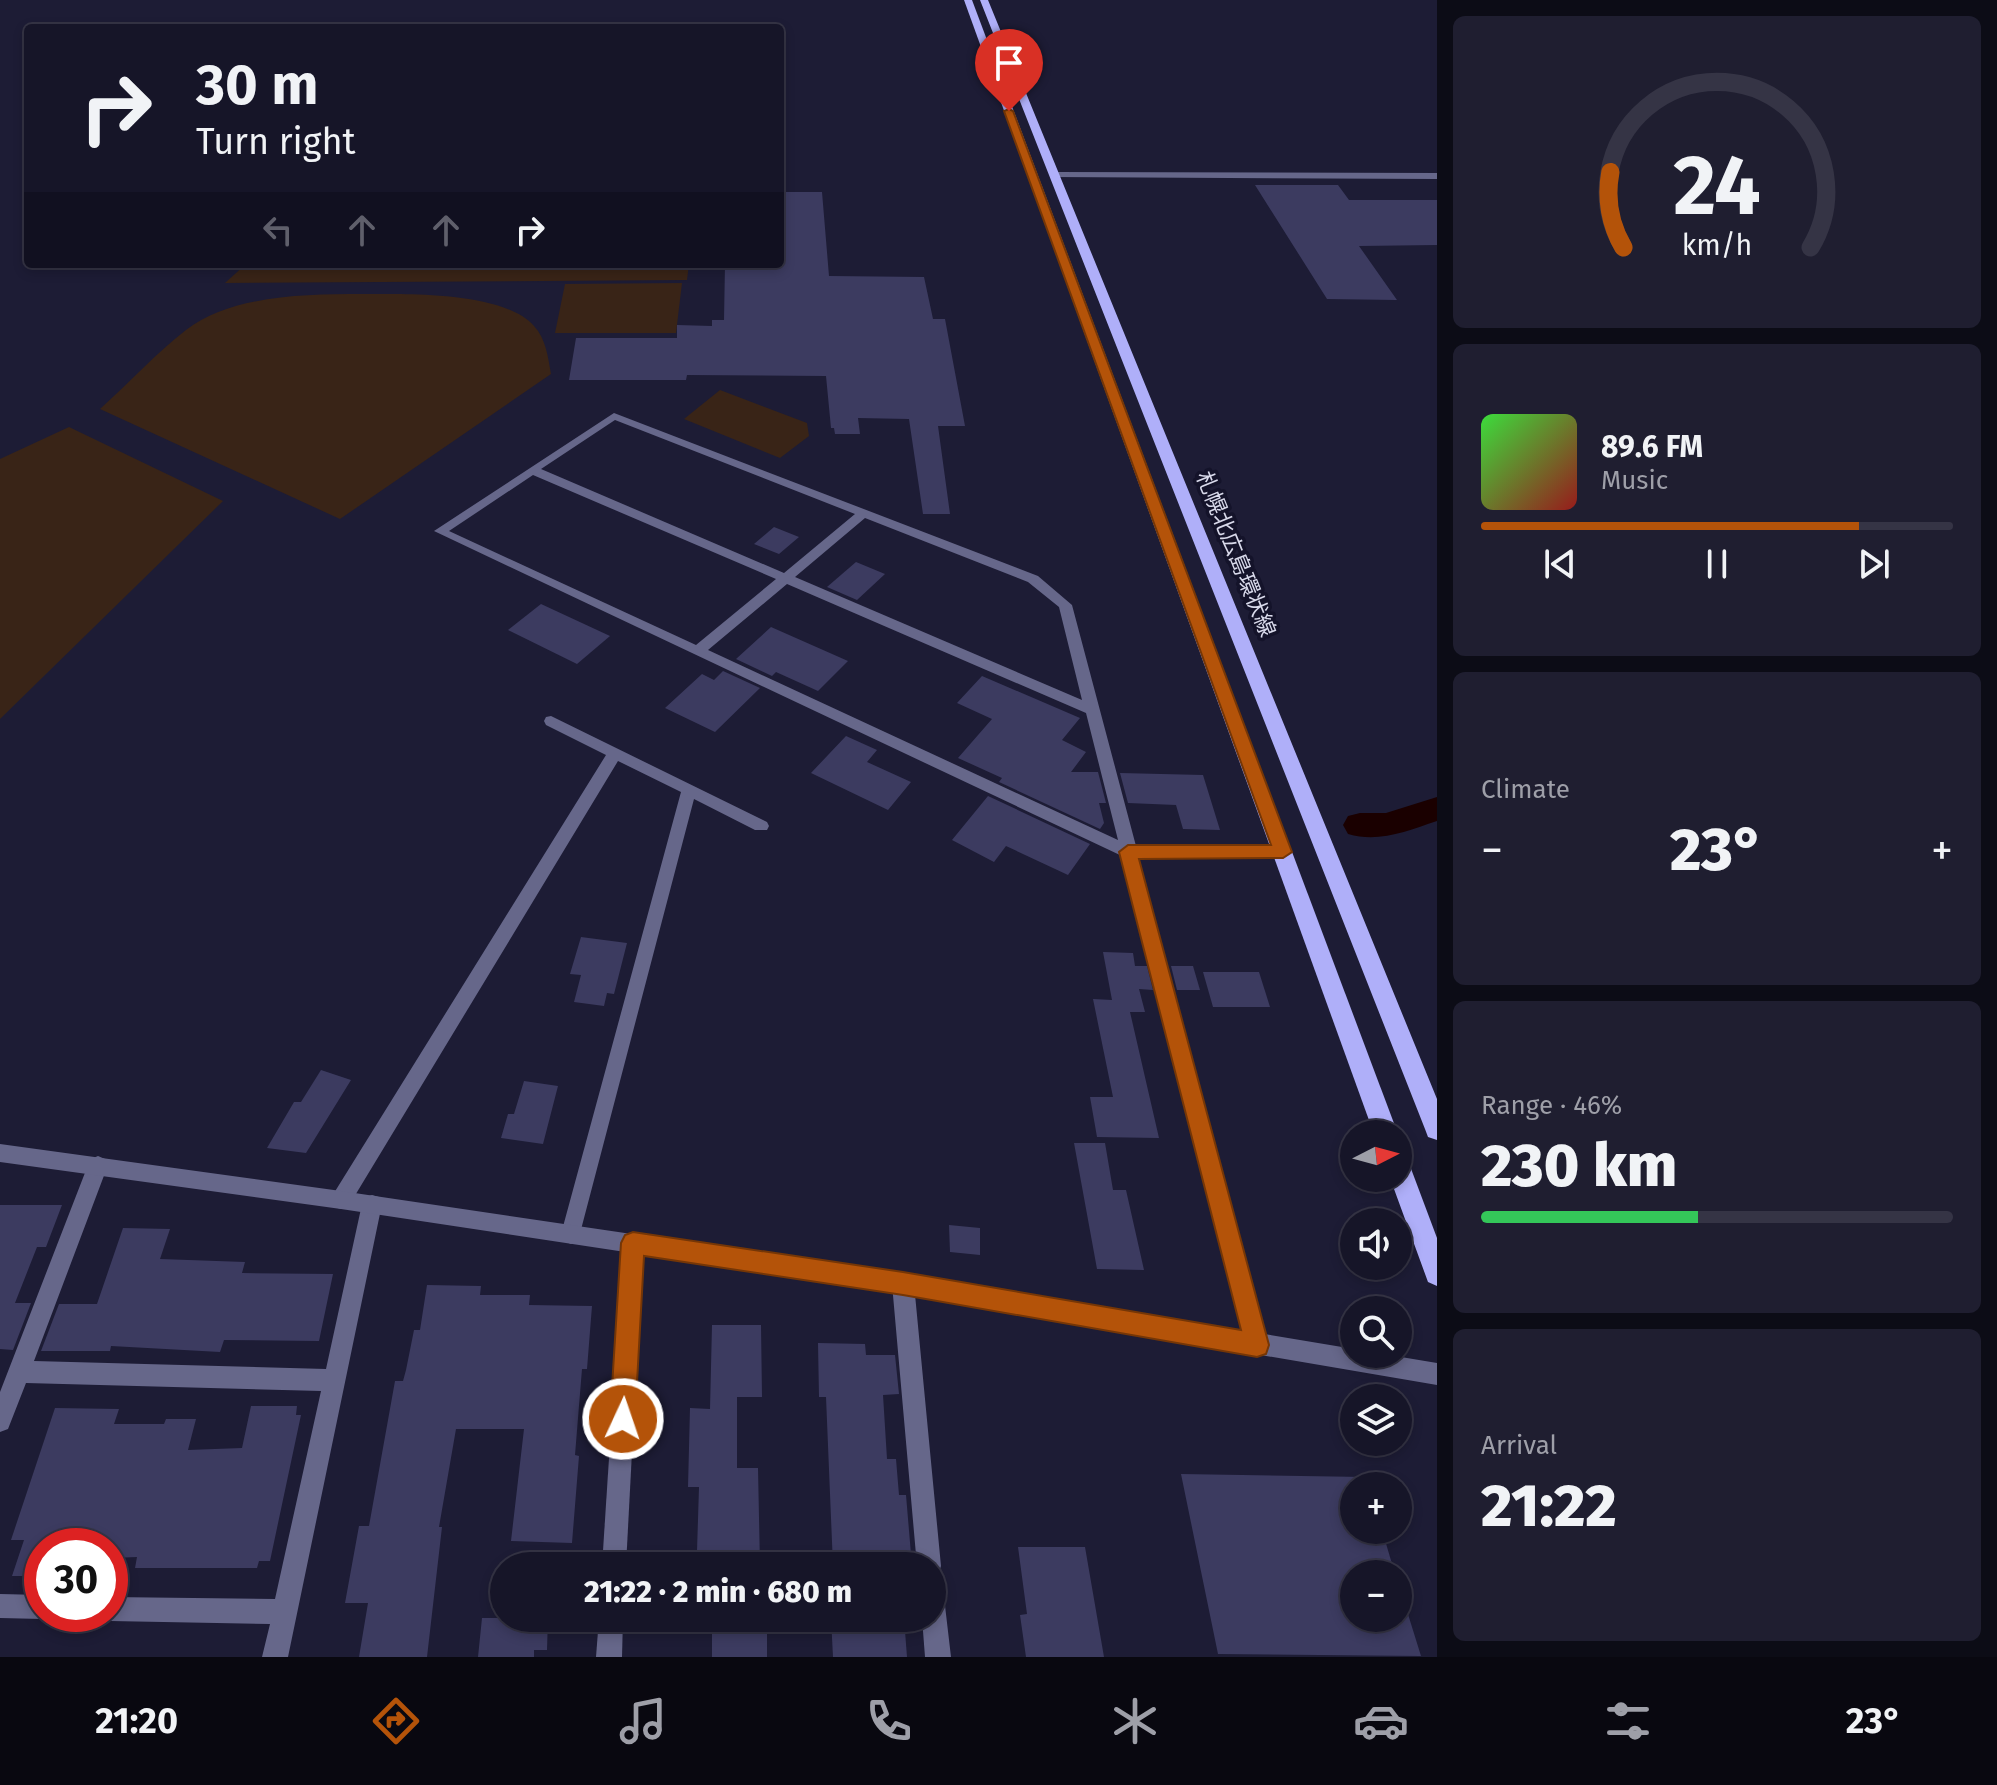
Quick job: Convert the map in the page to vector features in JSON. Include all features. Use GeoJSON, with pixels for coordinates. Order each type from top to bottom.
{"type":"FeatureCollection","features":[{"type":"Feature","properties":{"kind":"main road"},"geometry":{"type":"LineString","coordinates":[[968,0],[1381,1120]]}},
{"type":"Feature","properties":{"kind":"main road","name":"札幌北広島環状線"},"geometry":{"type":"LineString","coordinates":[[984,0],[1437,1129]]}},
{"type":"Feature","properties":{"kind":"main road"},"geometry":{"type":"LineString","coordinates":[[1407,1192],[1437,1273]]}},
{"type":"Feature","properties":{"kind":"street"},"geometry":{"type":"LineString","coordinates":[[1054,175],[1437,176]]}},
{"type":"Feature","properties":{"kind":"street"},"geometry":{"type":"LineString","coordinates":[[1257,1345],[1128,852],[1065,605],[1033,579],[614,416],[440,531],[1128,852],[1283,852]]}},
{"type":"Feature","properties":{"kind":"street"},"geometry":{"type":"LineString","coordinates":[[533,470],[1092,710]]}},
{"type":"Feature","properties":{"kind":"street"},"geometry":{"type":"LineString","coordinates":[[698,651],[864,513]]}},
{"type":"Feature","properties":{"kind":"street"},"geometry":{"type":"LineString","coordinates":[[551,721],[761,826]]}},
{"type":"Feature","properties":{"kind":"street"},"geometry":{"type":"LineString","coordinates":[[341,1200],[615,753]]}},
{"type":"Feature","properties":{"kind":"street"},"geometry":{"type":"LineString","coordinates":[[571,1234],[689,790]]}},
{"type":"Feature","properties":{"kind":"street"},"geometry":{"type":"LineString","coordinates":[[0,1153],[372,1204],[903,1284],[1437,1374]]}},
{"type":"Feature","properties":{"kind":"street"},"geometry":{"type":"LineString","coordinates":[[0,1421],[98,1165]]}},
{"type":"Feature","properties":{"kind":"street"},"geometry":{"type":"LineString","coordinates":[[275,1657],[372,1204]]}},
{"type":"Feature","properties":{"kind":"street"},"geometry":{"type":"LineString","coordinates":[[615,1552],[633,1243]]}},
{"type":"Feature","properties":{"kind":"street"},"geometry":{"type":"LineString","coordinates":[[903,1284],[928,1552]]}},
{"type":"Feature","properties":{"kind":"street"},"geometry":{"type":"LineString","coordinates":[[19,1372],[334,1380]]}},
{"type":"Feature","properties":{"kind":"street"},"geometry":{"type":"LineString","coordinates":[[0,1606],[24,1607]]}},
{"type":"Feature","properties":{"kind":"street"},"geometry":{"type":"LineString","coordinates":[[128,1609],[284,1612]]}},
{"type":"Feature","properties":{"kind":"street"},"geometry":{"type":"LineString","coordinates":[[609,1657],[610,1632]]}},
{"type":"Feature","properties":{"kind":"street"},"geometry":{"type":"LineString","coordinates":[[936,1632],[938,1657]]}},
{"type":"Feature","properties":{"kind":"shaded area"},"geometry":{"type":"Polygon","coordinates":[[[242,268],[688,268],[687,280],[225,283],[242,268]]]}},
{"type":"Feature","properties":{"kind":"shaded area"},"geometry":{"type":"Polygon","coordinates":[[[682,283],[676,333],[555,333],[565,284],[682,283]]]}},
{"type":"Feature","properties":{"kind":"shaded area"},"geometry":{"type":"Polygon","coordinates":[[[401,294],[490,303],[522,316],[541,337],[551,374],[340,519],[100,409],[153,358],[208,316],[261,300],[319,295],[401,294]]]}},
{"type":"Feature","properties":{"kind":"shaded area"},"geometry":{"type":"Polygon","coordinates":[[[720,390],[807,423],[809,436],[780,458],[684,419],[720,390]]]}},
{"type":"Feature","properties":{"kind":"shaded area"},"geometry":{"type":"Polygon","coordinates":[[[69,427],[223,501],[0,719],[0,459],[69,427]]]}},
{"type":"Feature","properties":{"kind":"building"},"geometry":{"type":"Polygon","coordinates":[[[1255,185],[1338,185],[1349,200],[1437,200],[1437,245],[1359,246],[1397,300],[1327,299],[1255,185]]]}},
{"type":"Feature","properties":{"kind":"building"},"geometry":{"type":"Polygon","coordinates":[[[784,192],[822,192],[829,276],[924,277],[933,319],[945,319],[965,426],[938,426],[950,514],[923,514],[909,419],[858,418],[860,434],[835,434],[834,428],[831,428],[826,376],[687,375],[686,380],[569,380],[576,338],[677,338],[677,325],[712,326],[712,320],[724,320],[725,268],[784,268],[784,192]]]}},
{"type":"Feature","properties":{"kind":"building"},"geometry":{"type":"Polygon","coordinates":[[[774,527],[799,537],[779,554],[754,544],[774,527]]]}},
{"type":"Feature","properties":{"kind":"building"},"geometry":{"type":"Polygon","coordinates":[[[856,562],[885,574],[857,600],[827,587],[856,562]]]}},
{"type":"Feature","properties":{"kind":"building"},"geometry":{"type":"Polygon","coordinates":[[[541,604],[610,636],[577,664],[508,630],[541,604]]]}},
{"type":"Feature","properties":{"kind":"building"},"geometry":{"type":"Polygon","coordinates":[[[771,627],[848,661],[818,691],[776,672],[772,676],[736,659],[771,627]]]}},
{"type":"Feature","properties":{"kind":"building"},"geometry":{"type":"Polygon","coordinates":[[[723,671],[760,688],[715,732],[665,708],[702,674],[714,680],[723,671]]]}},
{"type":"Feature","properties":{"kind":"building"},"geometry":{"type":"Polygon","coordinates":[[[982,676],[1080,718],[1062,740],[1086,752],[1071,772],[1098,772],[1106,803],[1099,803],[1104,823],[1100,829],[999,782],[1002,778],[958,758],[992,719],[957,703],[982,676]]]}},
{"type":"Feature","properties":{"kind":"building"},"geometry":{"type":"Polygon","coordinates":[[[846,736],[877,750],[867,762],[911,782],[888,810],[811,773],[846,736]]]}},
{"type":"Feature","properties":{"kind":"building"},"geometry":{"type":"Polygon","coordinates":[[[1120,773],[1203,775],[1220,830],[1183,829],[1176,805],[1128,803],[1120,773]]]}},
{"type":"Feature","properties":{"kind":"building"},"geometry":{"type":"Polygon","coordinates":[[[988,796],[1090,844],[1068,875],[1006,846],[994,862],[952,840],[988,796]]]}},
{"type":"Feature","properties":{"kind":"building"},"geometry":{"type":"Polygon","coordinates":[[[581,937],[627,943],[614,994],[607,993],[604,1006],[574,1002],[581,975],[570,974],[581,937]]]}},
{"type":"Feature","properties":{"kind":"building"},"geometry":{"type":"Polygon","coordinates":[[[1103,952],[1133,953],[1135,966],[1147,966],[1153,990],[1139,989],[1145,1012],[1130,1012],[1159,1138],[1097,1137],[1090,1097],[1113,1097],[1093,999],[1112,1000],[1103,952]]]}},
{"type":"Feature","properties":{"kind":"building"},"geometry":{"type":"Polygon","coordinates":[[[1171,966],[1193,966],[1200,990],[1177,990],[1171,966]]]}},
{"type":"Feature","properties":{"kind":"building"},"geometry":{"type":"Polygon","coordinates":[[[1203,972],[1259,972],[1270,1007],[1213,1007],[1203,972]]]}},
{"type":"Feature","properties":{"kind":"building"},"geometry":{"type":"Polygon","coordinates":[[[321,1070],[351,1080],[306,1153],[267,1148],[294,1102],[301,1102],[321,1070]]]}},
{"type":"Feature","properties":{"kind":"building"},"geometry":{"type":"Polygon","coordinates":[[[524,1081],[558,1086],[543,1144],[501,1138],[508,1114],[514,1114],[524,1081]]]}},
{"type":"Feature","properties":{"kind":"building"},"geometry":{"type":"Polygon","coordinates":[[[1074,1143],[1105,1143],[1113,1190],[1126,1190],[1144,1270],[1097,1269],[1074,1143]]]}},
{"type":"Feature","properties":{"kind":"building"},"geometry":{"type":"Polygon","coordinates":[[[0,1205],[62,1205],[46,1247],[37,1247],[15,1303],[31,1303],[13,1350],[0,1349],[0,1205]]]}},
{"type":"Feature","properties":{"kind":"building"},"geometry":{"type":"Polygon","coordinates":[[[949,1225],[980,1228],[980,1255],[950,1252],[949,1225]]]}},
{"type":"Feature","properties":{"kind":"building"},"geometry":{"type":"Polygon","coordinates":[[[123,1228],[170,1229],[160,1259],[245,1262],[242,1273],[333,1274],[319,1341],[224,1340],[220,1352],[111,1346],[110,1351],[41,1351],[59,1304],[97,1304],[123,1228]]]}},
{"type":"Feature","properties":{"kind":"building"},"geometry":{"type":"Polygon","coordinates":[[[427,1285],[481,1286],[480,1295],[530,1295],[529,1305],[592,1306],[587,1369],[582,1369],[572,1543],[511,1541],[524,1429],[456,1429],[439,1527],[442,1527],[427,1657],[359,1657],[368,1603],[345,1603],[359,1526],[369,1526],[395,1381],[403,1381],[414,1330],[420,1330],[427,1285]]]}},
{"type":"Feature","properties":{"kind":"building"},"geometry":{"type":"Polygon","coordinates":[[[712,1325],[761,1325],[762,1397],[737,1397],[737,1468],[758,1468],[760,1552],[697,1551],[699,1487],[688,1487],[690,1408],[710,1409],[712,1325]]]}},
{"type":"Feature","properties":{"kind":"building"},"geometry":{"type":"Polygon","coordinates":[[[818,1343],[865,1344],[866,1355],[895,1355],[899,1394],[883,1395],[887,1459],[896,1459],[899,1495],[906,1495],[911,1552],[832,1552],[826,1397],[819,1397],[818,1343]]]}},
{"type":"Feature","properties":{"kind":"building"},"geometry":{"type":"Polygon","coordinates":[[[251,1406],[297,1406],[296,1415],[301,1415],[270,1561],[259,1561],[257,1568],[135,1568],[137,1557],[128,1557],[128,1528],[24,1528],[24,1540],[11,1540],[55,1408],[119,1409],[114,1424],[164,1424],[166,1419],[196,1419],[188,1450],[242,1448],[251,1406]]]}},
{"type":"Feature","properties":{"kind":"building"},"geometry":{"type":"Polygon","coordinates":[[[1181,1474],[1340,1477],[1340,1544],[1386,1544],[1391,1560],[1340,1560],[1340,1632],[1412,1632],[1412,1627],[1421,1656],[1218,1654],[1181,1474]]]}},
{"type":"Feature","properties":{"kind":"building"},"geometry":{"type":"Polygon","coordinates":[[[24,1540],[24,1576],[12,1576],[24,1540]]]}},
{"type":"Feature","properties":{"kind":"building"},"geometry":{"type":"Polygon","coordinates":[[[1018,1547],[1085,1547],[1104,1657],[1026,1657],[1020,1615],[1027,1614],[1018,1547]]]}},
{"type":"Feature","properties":{"kind":"building"},"geometry":{"type":"Polygon","coordinates":[[[482,1618],[490,1618],[490,1632],[548,1632],[547,1650],[534,1650],[534,1657],[478,1657],[482,1618]]]}},
{"type":"Feature","properties":{"kind":"building"},"geometry":{"type":"Polygon","coordinates":[[[712,1632],[767,1632],[767,1657],[712,1657],[712,1632]]]}},
{"type":"Feature","properties":{"kind":"building"},"geometry":{"type":"Polygon","coordinates":[[[832,1632],[905,1632],[907,1657],[833,1657],[832,1632]]]}},
{"type":"Feature","properties":{"kind":"waterway"},"geometry":{"type":"LineString","coordinates":[[1360,825],[1386,825],[1437,809]]}},
{"type":"Feature","properties":{"kind":"route"},"geometry":{"type":"LineString","coordinates":[[623,1419],[633,1243],[903,1284],[1257,1345],[1128,852],[1283,852],[1009,111]]}}]}
